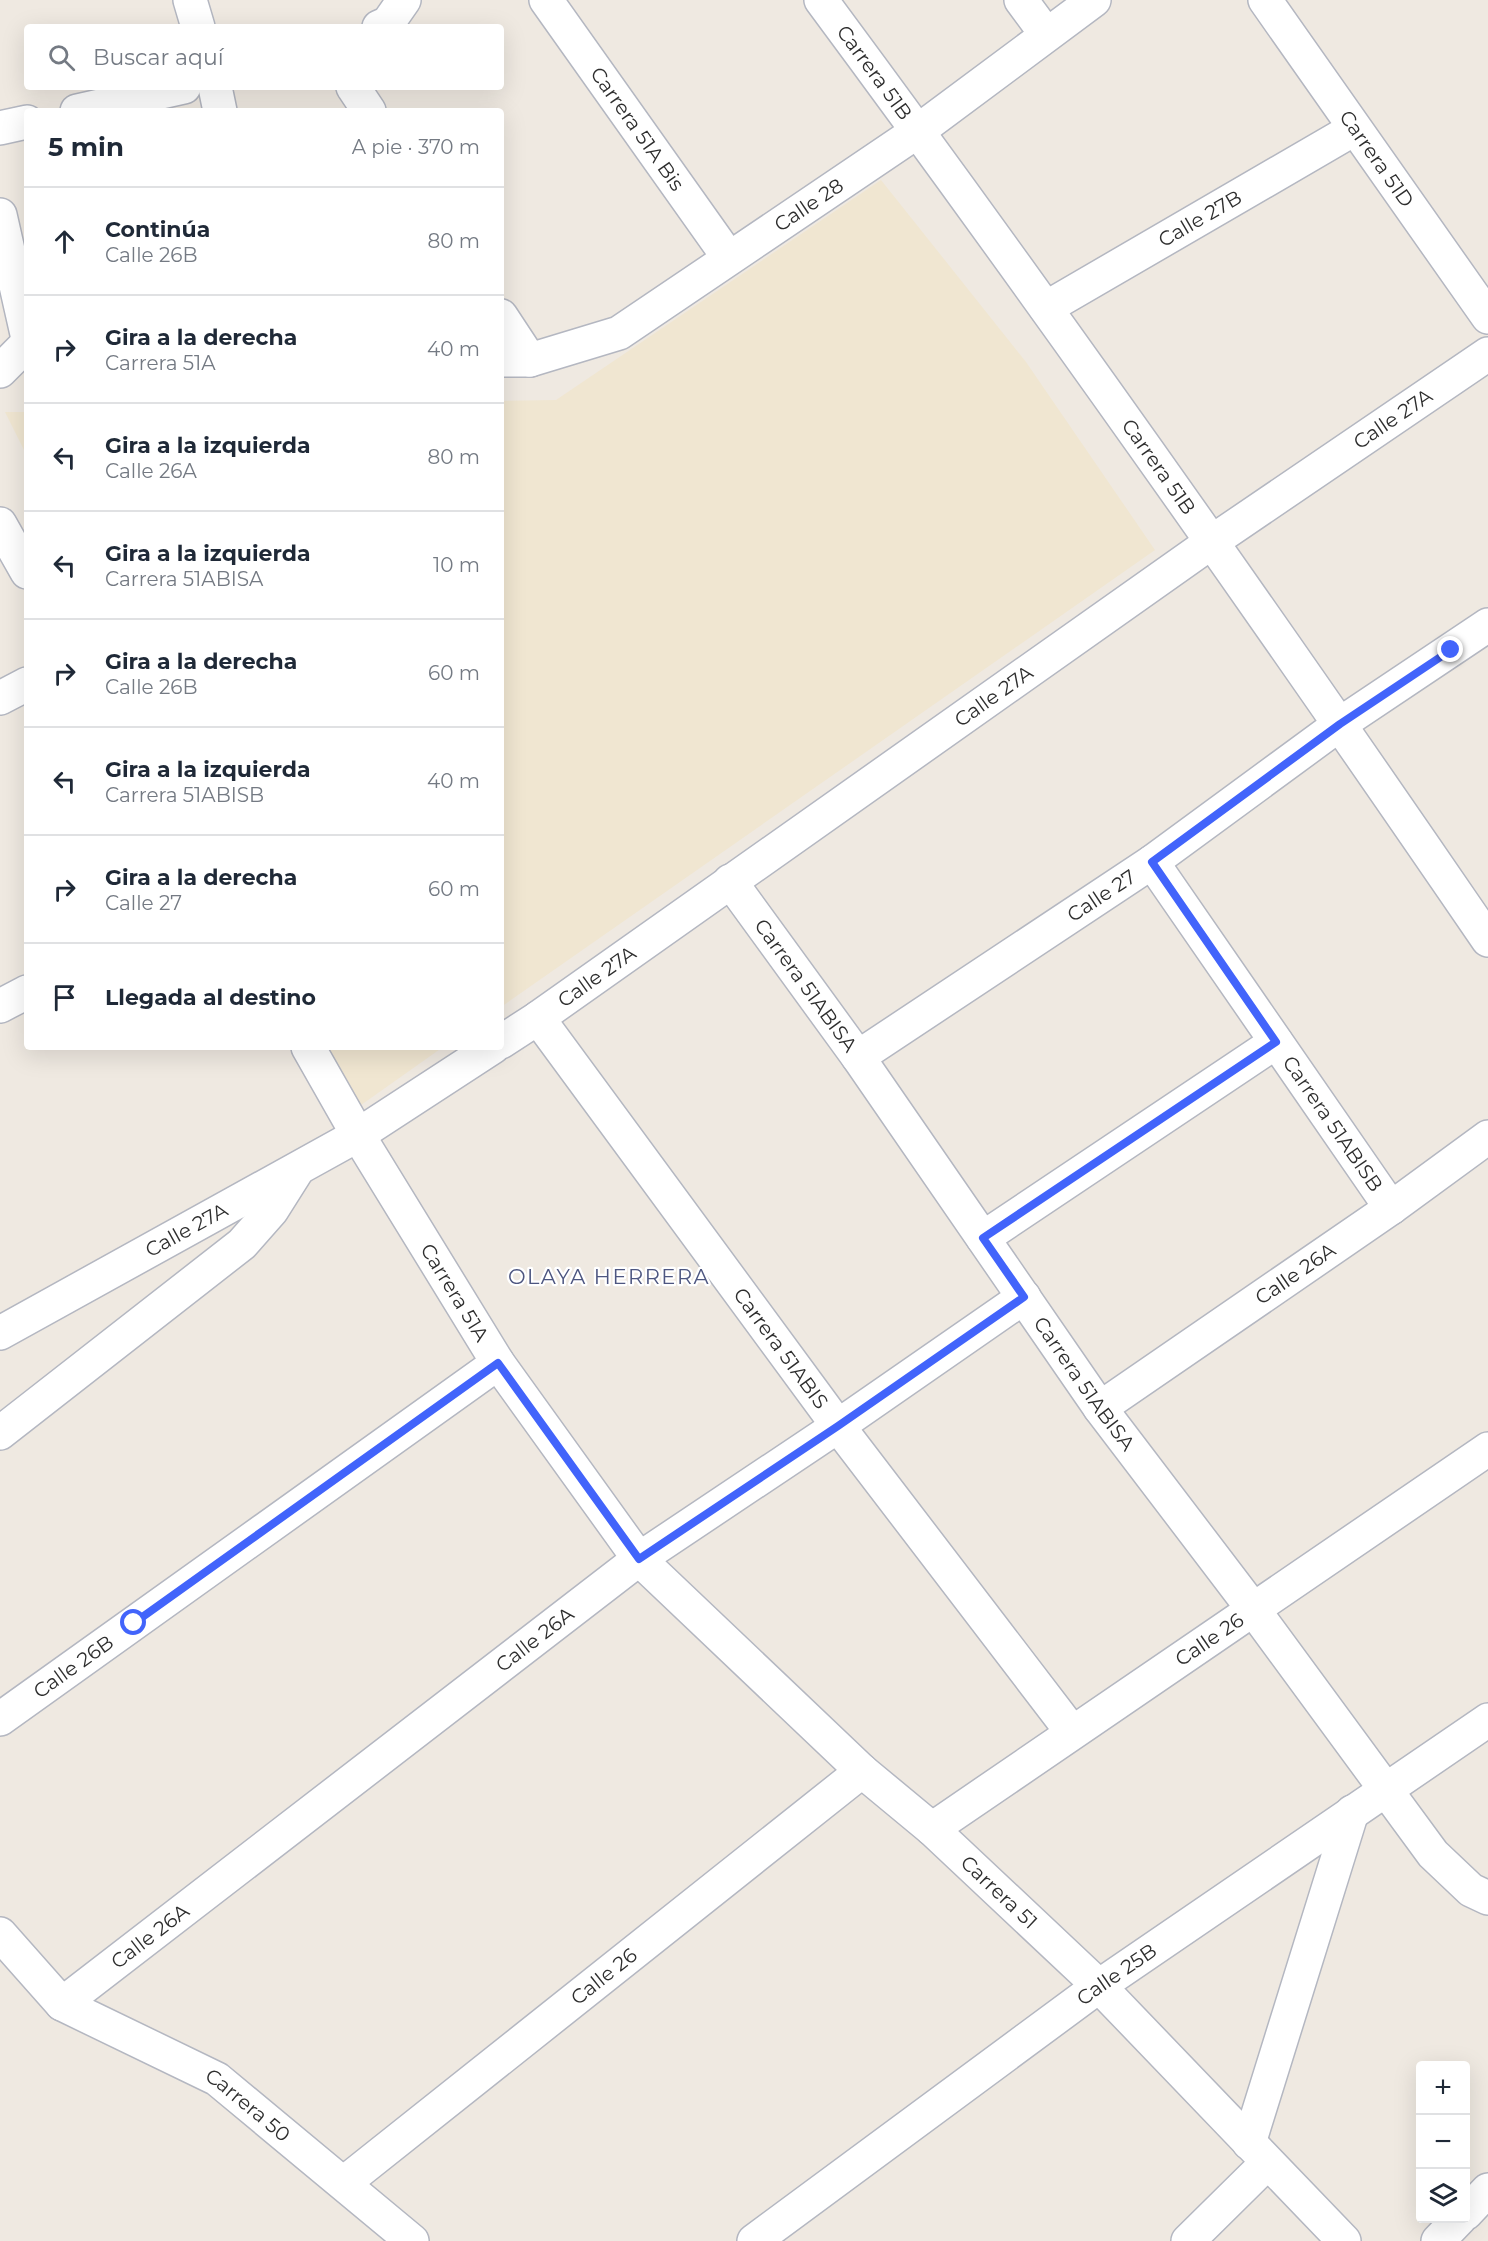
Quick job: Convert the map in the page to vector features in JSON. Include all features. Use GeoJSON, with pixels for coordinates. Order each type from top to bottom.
{"type":"FeatureCollection","features":[{"type":"Feature","properties":{"kind":"street"},"geometry":{"type":"LineString","coordinates":[[190,0],[197,24]]}},
{"type":"Feature","properties":{"kind":"street"},"geometry":{"type":"LineString","coordinates":[[386,24],[404,0]]}},
{"type":"Feature","properties":{"kind":"street","name":"Carrera 51A Bis"},"geometry":{"type":"LineString","coordinates":[[546,0],[729,258]]}},
{"type":"Feature","properties":{"kind":"street","name":"Carrera 51B"},"geometry":{"type":"LineString","coordinates":[[821,0],[1213,541],[1488,940]]}},
{"type":"Feature","properties":{"kind":"street"},"geometry":{"type":"LineString","coordinates":[[1021,0],[1046,34]]}},
{"type":"Feature","properties":{"kind":"street","name":"Calle 28"},"geometry":{"type":"LineString","coordinates":[[515,360],[619,333],[918,131],[1094,0]]}},
{"type":"Feature","properties":{"kind":"street","name":"Carrera 51D"},"geometry":{"type":"LineString","coordinates":[[1265,0],[1488,317]]}},
{"type":"Feature","properties":{"kind":"street"},"geometry":{"type":"LineString","coordinates":[[90,108],[171,90]]}},
{"type":"Feature","properties":{"kind":"street"},"geometry":{"type":"LineString","coordinates":[[216,90],[219,108]]}},
{"type":"Feature","properties":{"kind":"street"},"geometry":{"type":"LineString","coordinates":[[355,90],[367,108]]}},
{"type":"Feature","properties":{"kind":"street"},"geometry":{"type":"LineString","coordinates":[[0,128],[24,123]]}},
{"type":"Feature","properties":{"kind":"street","name":"Calle 27B"},"geometry":{"type":"LineString","coordinates":[[1046,308],[1354,129]]}},
{"type":"Feature","properties":{"kind":"street"},"geometry":{"type":"LineString","coordinates":[[0,214],[24,321]]}},
{"type":"Feature","properties":{"kind":"street"},"geometry":{"type":"LineString","coordinates":[[504,325],[515,360]]}},
{"type":"Feature","properties":{"kind":"street"},"geometry":{"type":"LineString","coordinates":[[0,371],[24,347]]}},
{"type":"Feature","properties":{"kind":"street","name":"Calle 27A"},"geometry":{"type":"LineString","coordinates":[[504,1040],[1213,541],[1488,354]]}},
{"type":"Feature","properties":{"kind":"street"},"geometry":{"type":"LineString","coordinates":[[0,524],[24,567]]}},
{"type":"Feature","properties":{"kind":"street","name":"Calle 27"},"geometry":{"type":"LineString","coordinates":[[858,1057],[1152,862],[1340,724],[1488,625]]}},
{"type":"Feature","properties":{"kind":"street"},"geometry":{"type":"LineString","coordinates":[[0,698],[24,686]]}},
{"type":"Feature","properties":{"kind":"street","name":"Carrera 51ABISB"},"geometry":{"type":"LineString","coordinates":[[1152,862],[1391,1208]]}},
{"type":"Feature","properties":{"kind":"street","name":"Carrera 51ABISA"},"geometry":{"type":"LineString","coordinates":[[730,881],[858,1057],[1100,1408],[1253,1609],[1432,1854],[1471,1890],[1488,1898]]}},
{"type":"Feature","properties":{"kind":"street"},"geometry":{"type":"LineString","coordinates":[[0,1005],[24,993]]}},
{"type":"Feature","properties":{"kind":"street","name":"Carrera 51ABIS"},"geometry":{"type":"LineString","coordinates":[[538,1018],[838,1426],[1072,1732]]}},
{"type":"Feature","properties":{"kind":"street"},"geometry":{"type":"LineString","coordinates":[[983,1238],[1276,1042]]}},
{"type":"Feature","properties":{"kind":"street","name":"Carrera 51A"},"geometry":{"type":"LineString","coordinates":[[310,1050],[358,1135],[498,1363],[639,1559]]}},
{"type":"Feature","properties":{"kind":"street","name":"Calle 27A"},"geometry":{"type":"LineString","coordinates":[[0,1333],[358,1135],[488,1050]]}},
{"type":"Feature","properties":{"kind":"street","name":"Calle 26A"},"geometry":{"type":"LineString","coordinates":[[1100,1408],[1391,1208],[1488,1137]]}},
{"type":"Feature","properties":{"kind":"street"},"geometry":{"type":"LineString","coordinates":[[0,1433],[242,1244],[272,1210],[299,1167]]}},
{"type":"Feature","properties":{"kind":"street","name":"Calle 26A"},"geometry":{"type":"LineString","coordinates":[[62,2004],[639,1559],[838,1426],[1024,1297]]}},
{"type":"Feature","properties":{"kind":"street","name":"Calle 26B"},"geometry":{"type":"LineString","coordinates":[[0,1719],[498,1363]]}},
{"type":"Feature","properties":{"kind":"street","name":"Calle 26"},"geometry":{"type":"LineString","coordinates":[[932,1829],[1488,1449]]}},
{"type":"Feature","properties":{"kind":"street","name":"Carrera 51"},"geometry":{"type":"LineString","coordinates":[[639,1559],[862,1772],[932,1829],[1099,1986],[1344,2241]]}},
{"type":"Feature","properties":{"kind":"street","name":"Calle 25B"},"geometry":{"type":"LineString","coordinates":[[754,2241],[1099,1986],[1488,1720]]}},
{"type":"Feature","properties":{"kind":"street","name":"Calle 26"},"geometry":{"type":"LineString","coordinates":[[344,2183],[862,1772]]}},
{"type":"Feature","properties":{"kind":"street"},"geometry":{"type":"LineString","coordinates":[[1188,2241],[1258,2153],[1352,1812]]}},
{"type":"Feature","properties":{"kind":"street"},"geometry":{"type":"LineString","coordinates":[[0,1934],[62,2004]]}},
{"type":"Feature","properties":{"kind":"street","name":"Carrera 50"},"geometry":{"type":"LineString","coordinates":[[62,2004],[217,2079],[412,2241]]}},
{"type":"Feature","properties":{"kind":"street"},"geometry":{"type":"LineString","coordinates":[[1470,2209],[1488,2190]]}},
{"type":"Feature","properties":{"kind":"street"},"geometry":{"type":"LineString","coordinates":[[1438,2241],[1455,2223]]}},
{"type":"Feature","properties":{"kind":"shaded area"},"geometry":{"type":"Polygon","coordinates":[[[881,180],[1026,362],[1155,550],[504,1005],[504,401],[556,400],[881,180]]]}},
{"type":"Feature","properties":{"kind":"shaded area"},"geometry":{"type":"Polygon","coordinates":[[[5,412],[24,412],[24,450],[5,412]]]}},
{"type":"Feature","properties":{"kind":"shaded area"},"geometry":{"type":"Polygon","coordinates":[[[330,1050],[439,1050],[361,1105],[330,1050]]]}},
{"type":"Feature","properties":{"kind":"district","name":"OLAYA HERRERA"},"geometry":{"type":"Point","coordinates":[609,1277]}},
{"type":"Feature","properties":{"kind":"route"},"geometry":{"type":"LineString","coordinates":[[134,1623],[498,1363],[639,1559],[838,1426],[1024,1297],[983,1238],[1276,1042],[1152,862],[1340,724],[1451,650]]}}]}
